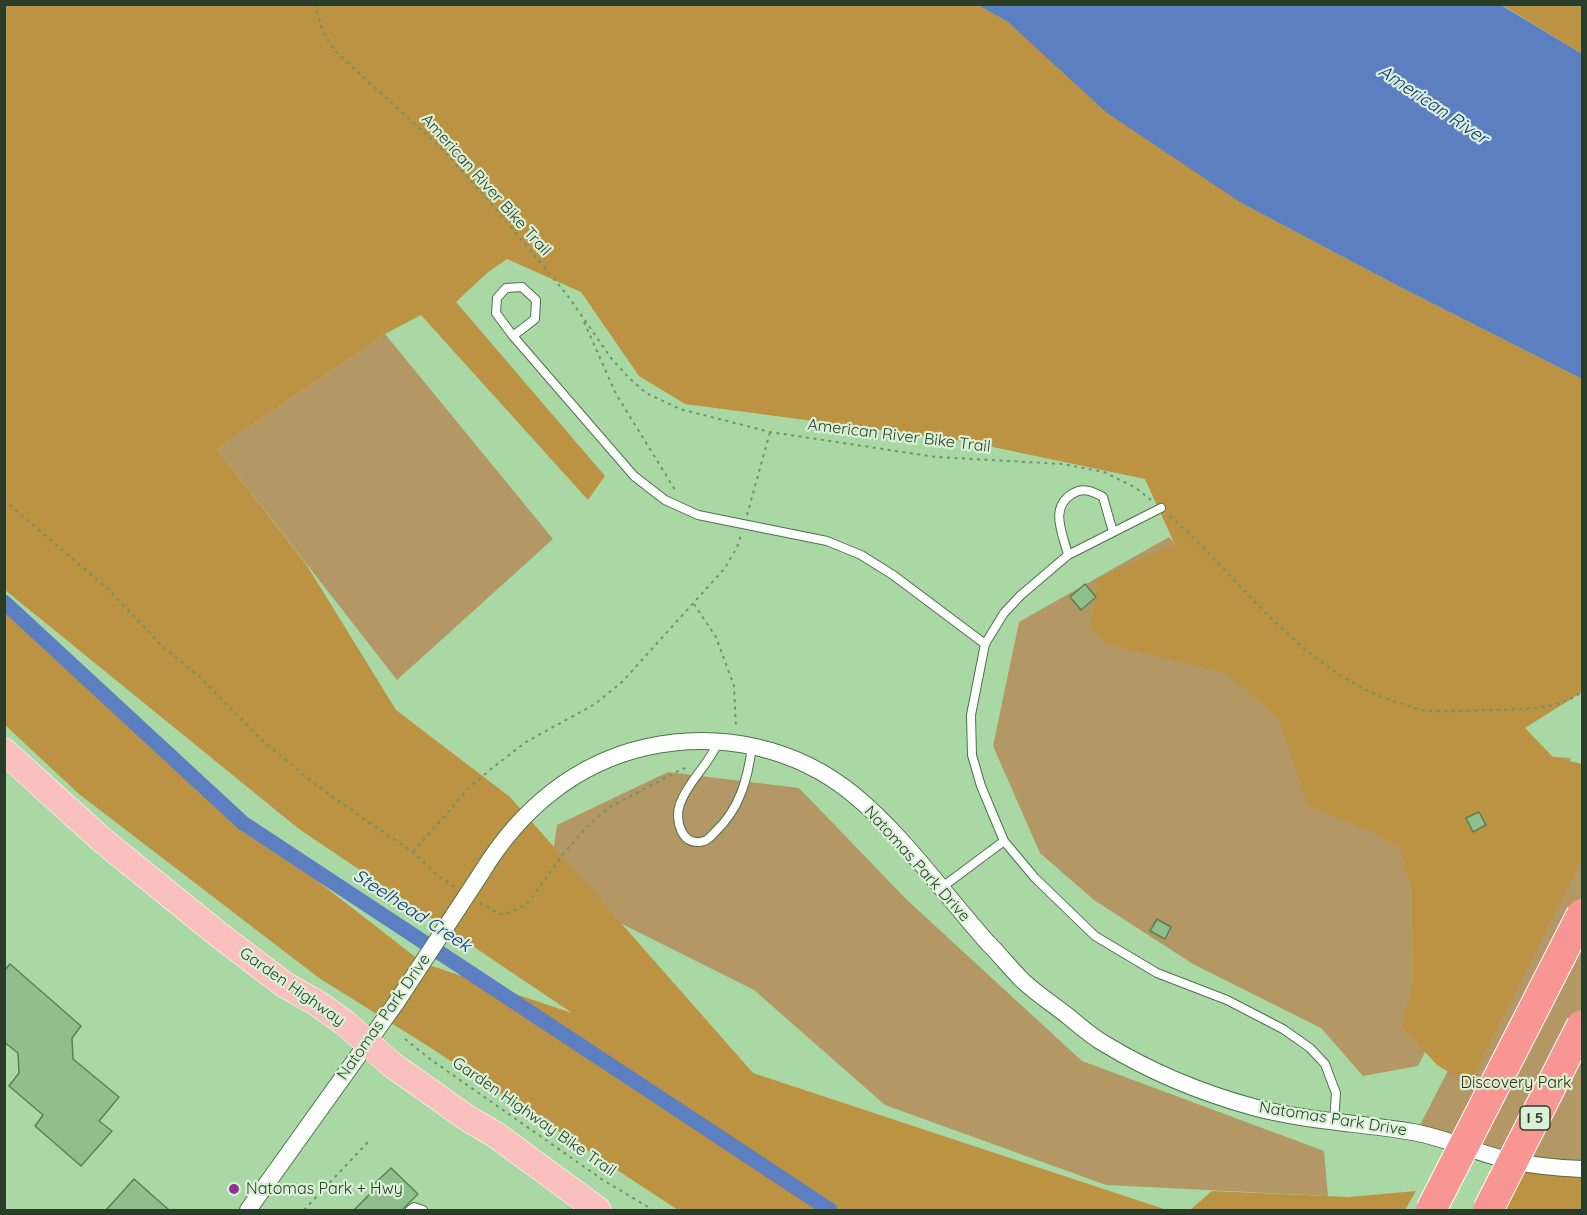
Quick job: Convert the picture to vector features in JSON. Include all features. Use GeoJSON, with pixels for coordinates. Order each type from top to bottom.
{"type":"FeatureCollection","features":[{"type":"Feature","properties":{"kind":"highway"},"geometry":{"type":"LineString","coordinates":[[1431,1210],[1582,914]]}},
{"type":"Feature","properties":{"kind":"highway","name":"I 5"},"geometry":{"type":"LineString","coordinates":[[1488,1210],[1582,1025]]}},
{"type":"Feature","properties":{"kind":"main road","name":"Garden Highway"},"geometry":{"type":"LineString","coordinates":[[4,751],[102,840],[156,885],[285,985],[317,1003],[345,1023],[391,1064],[467,1118],[496,1135],[596,1209]]}},
{"type":"Feature","properties":{"kind":"street","name":"Natomas Park Drive"},"geometry":{"type":"LineString","coordinates":[[248,1210],[396,1003],[496,849],[541,800],[566,780],[594,764],[629,751],[669,742],[745,744],[788,756],[853,794],[903,843],[1023,981],[1103,1043],[1176,1081],[1255,1107],[1334,1122],[1416,1133],[1511,1161],[1546,1167],[1582,1169]]}},
{"type":"Feature","properties":{"kind":"lane"},"geometry":{"type":"LineString","coordinates":[[513,336],[536,319],[536,300],[522,287],[506,288],[498,298],[496,313],[513,336],[634,476],[664,500],[698,515],[827,541],[861,555],[893,575],[985,644]]}},
{"type":"Feature","properties":{"kind":"lane"},"geometry":{"type":"LineString","coordinates":[[1068,555],[1059,520],[1059,509],[1065,498],[1078,490],[1091,491],[1103,497],[1113,532]]}},
{"type":"Feature","properties":{"kind":"lane"},"geometry":{"type":"LineString","coordinates":[[1161,508],[1068,555],[1021,595],[1004,613],[985,644],[971,715],[972,755],[981,786],[1004,841],[1035,878],[1095,936],[1157,973],[1227,1000],[1283,1029],[1310,1048],[1326,1064],[1336,1093],[1334,1122]]}},
{"type":"Feature","properties":{"kind":"lane"},"geometry":{"type":"LineString","coordinates":[[718,742],[713,754],[679,805],[677,821],[684,836],[693,842],[705,841],[721,827],[737,805],[748,772],[745,744]]}},
{"type":"Feature","properties":{"kind":"lane"},"geometry":{"type":"LineString","coordinates":[[941,888],[1004,841]]}},
{"type":"Feature","properties":{"kind":"lane"},"geometry":{"type":"LineString","coordinates":[[410,1210],[414,1207],[423,1210]]}},
{"type":"Feature","properties":{"kind":"path","name":"American River Bike Trail"},"geometry":{"type":"LineString","coordinates":[[314,4],[325,36],[336,52],[441,149],[489,201],[568,296],[611,358],[646,393],[680,409],[770,432],[936,457],[1063,464],[1104,472],[1136,488],[1161,508],[1190,534],[1285,632],[1332,670],[1378,695],[1422,710],[1535,709],[1573,699],[1582,692]]}},
{"type":"Feature","properties":{"kind":"path"},"geometry":{"type":"LineString","coordinates":[[582,316],[616,394],[678,495],[698,515]]}},
{"type":"Feature","properties":{"kind":"path"},"geometry":{"type":"LineString","coordinates":[[413,852],[468,789],[491,769],[526,742],[595,704],[623,681],[725,568],[737,547],[770,432]]}},
{"type":"Feature","properties":{"kind":"path"},"geometry":{"type":"LineString","coordinates":[[4,500],[109,590],[162,646],[200,677],[264,742],[316,785],[413,852],[438,876],[462,892]]}},
{"type":"Feature","properties":{"kind":"path"},"geometry":{"type":"LineString","coordinates":[[694,604],[716,637],[734,686],[745,744]]}},
{"type":"Feature","properties":{"kind":"path"},"geometry":{"type":"LineString","coordinates":[[478,902],[499,914],[506,914],[527,904],[565,852],[608,808],[682,769],[705,766]]}},
{"type":"Feature","properties":{"kind":"path","name":"Garden Highway Bike Trail"},"geometry":{"type":"LineString","coordinates":[[405,1039],[429,1059],[603,1180],[653,1210]]}},
{"type":"Feature","properties":{"kind":"path"},"geometry":{"type":"LineString","coordinates":[[304,1210],[368,1142]]}},
{"type":"Feature","properties":{"kind":"green space"},"geometry":{"type":"Polygon","coordinates":[[[385,334],[553,539],[397,680],[217,449],[385,334]]]}},
{"type":"Feature","properties":{"kind":"green space"},"geometry":{"type":"Polygon","coordinates":[[[1169,537],[1262,645],[1382,744],[1571,758],[1418,1066],[1363,1076],[1321,1028],[1193,964],[1094,900],[1040,853],[993,746],[1019,622],[1169,537]]]}},
{"type":"Feature","properties":{"kind":"green space"},"geometry":{"type":"Polygon","coordinates":[[[668,772],[799,788],[907,900],[1082,1061],[1324,1151],[1328,1196],[1106,1185],[885,1105],[754,990],[548,887],[557,825],[668,772]]]}},
{"type":"Feature","properties":{"kind":"green space","name":"Discovery Park"},"geometry":{"type":"Polygon","coordinates":[[[1582,808],[1582,1167],[1416,1133],[1582,808]]]}},
{"type":"Feature","properties":{"kind":"shaded area"},"geometry":{"type":"Polygon","coordinates":[[[5,5],[978,5],[1008,22],[1243,204],[1582,379],[1582,692],[1525,728],[1553,757],[1582,764],[1582,859],[1469,1084],[1437,1065],[1402,1027],[1413,980],[1412,892],[1400,848],[1376,834],[1308,805],[1278,718],[1226,673],[1108,644],[1090,628],[1098,578],[1175,545],[1145,479],[964,441],[685,404],[639,376],[581,292],[507,259],[487,273],[456,302],[605,476],[588,500],[421,315],[385,334],[217,449],[306,564],[396,710],[510,797],[753,1073],[1167,1210],[678,1210],[431,1048],[319,978],[79,794],[5,725],[4,606],[243,823],[423,963],[572,1013],[299,829],[5,590],[5,5]]]}},
{"type":"Feature","properties":{"kind":"shaded area"},"geometry":{"type":"Polygon","coordinates":[[[1502,5],[1582,5],[1582,54],[1502,5]]]}},
{"type":"Feature","properties":{"kind":"shaded area"},"geometry":{"type":"Polygon","coordinates":[[[1523,1168],[1582,1177],[1582,1210],[1505,1210],[1523,1168]]]}},
{"type":"Feature","properties":{"kind":"shaded area"},"geometry":{"type":"Polygon","coordinates":[[[1212,1191],[1349,1197],[1416,1191],[1405,1210],[1190,1210],[1212,1191]]]}},
{"type":"Feature","properties":{"kind":"water","name":"American River"},"geometry":{"type":"Polygon","coordinates":[[[978,5],[1501,5],[1582,54],[1582,379],[1243,204],[1107,113],[1008,22],[978,5]]]}},
{"type":"Feature","properties":{"kind":"building"},"geometry":{"type":"Polygon","coordinates":[[[1085,584],[1096,597],[1081,610],[1070,597],[1085,584]]]}},
{"type":"Feature","properties":{"kind":"building"},"geometry":{"type":"Polygon","coordinates":[[[1479,812],[1486,825],[1473,832],[1466,818],[1479,812]]]}},
{"type":"Feature","properties":{"kind":"building"},"geometry":{"type":"Polygon","coordinates":[[[1157,919],[1171,927],[1165,939],[1150,931],[1157,919]]]}},
{"type":"Feature","properties":{"kind":"building"},"geometry":{"type":"Polygon","coordinates":[[[10,964],[81,1026],[72,1038],[73,1059],[119,1097],[99,1121],[112,1131],[81,1166],[35,1126],[43,1115],[9,1086],[19,1073],[18,1053],[4,1042],[4,971],[10,964]]]}},
{"type":"Feature","properties":{"kind":"building"},"geometry":{"type":"Polygon","coordinates":[[[391,1168],[418,1194],[402,1210],[354,1210],[375,1189],[372,1186],[391,1168]]]}},
{"type":"Feature","properties":{"kind":"building"},"geometry":{"type":"Polygon","coordinates":[[[134,1179],[169,1210],[106,1210],[134,1179]]]}},
{"type":"Feature","properties":{"kind":"waterway","name":"Steelhead Creek"},"geometry":{"type":"LineString","coordinates":[[4,602],[243,823],[830,1210]]}},
{"type":"Feature","properties":{"kind":"place","name":"Natomas Park + Hwy"},"geometry":{"type":"Point","coordinates":[234,1189]}}]}
